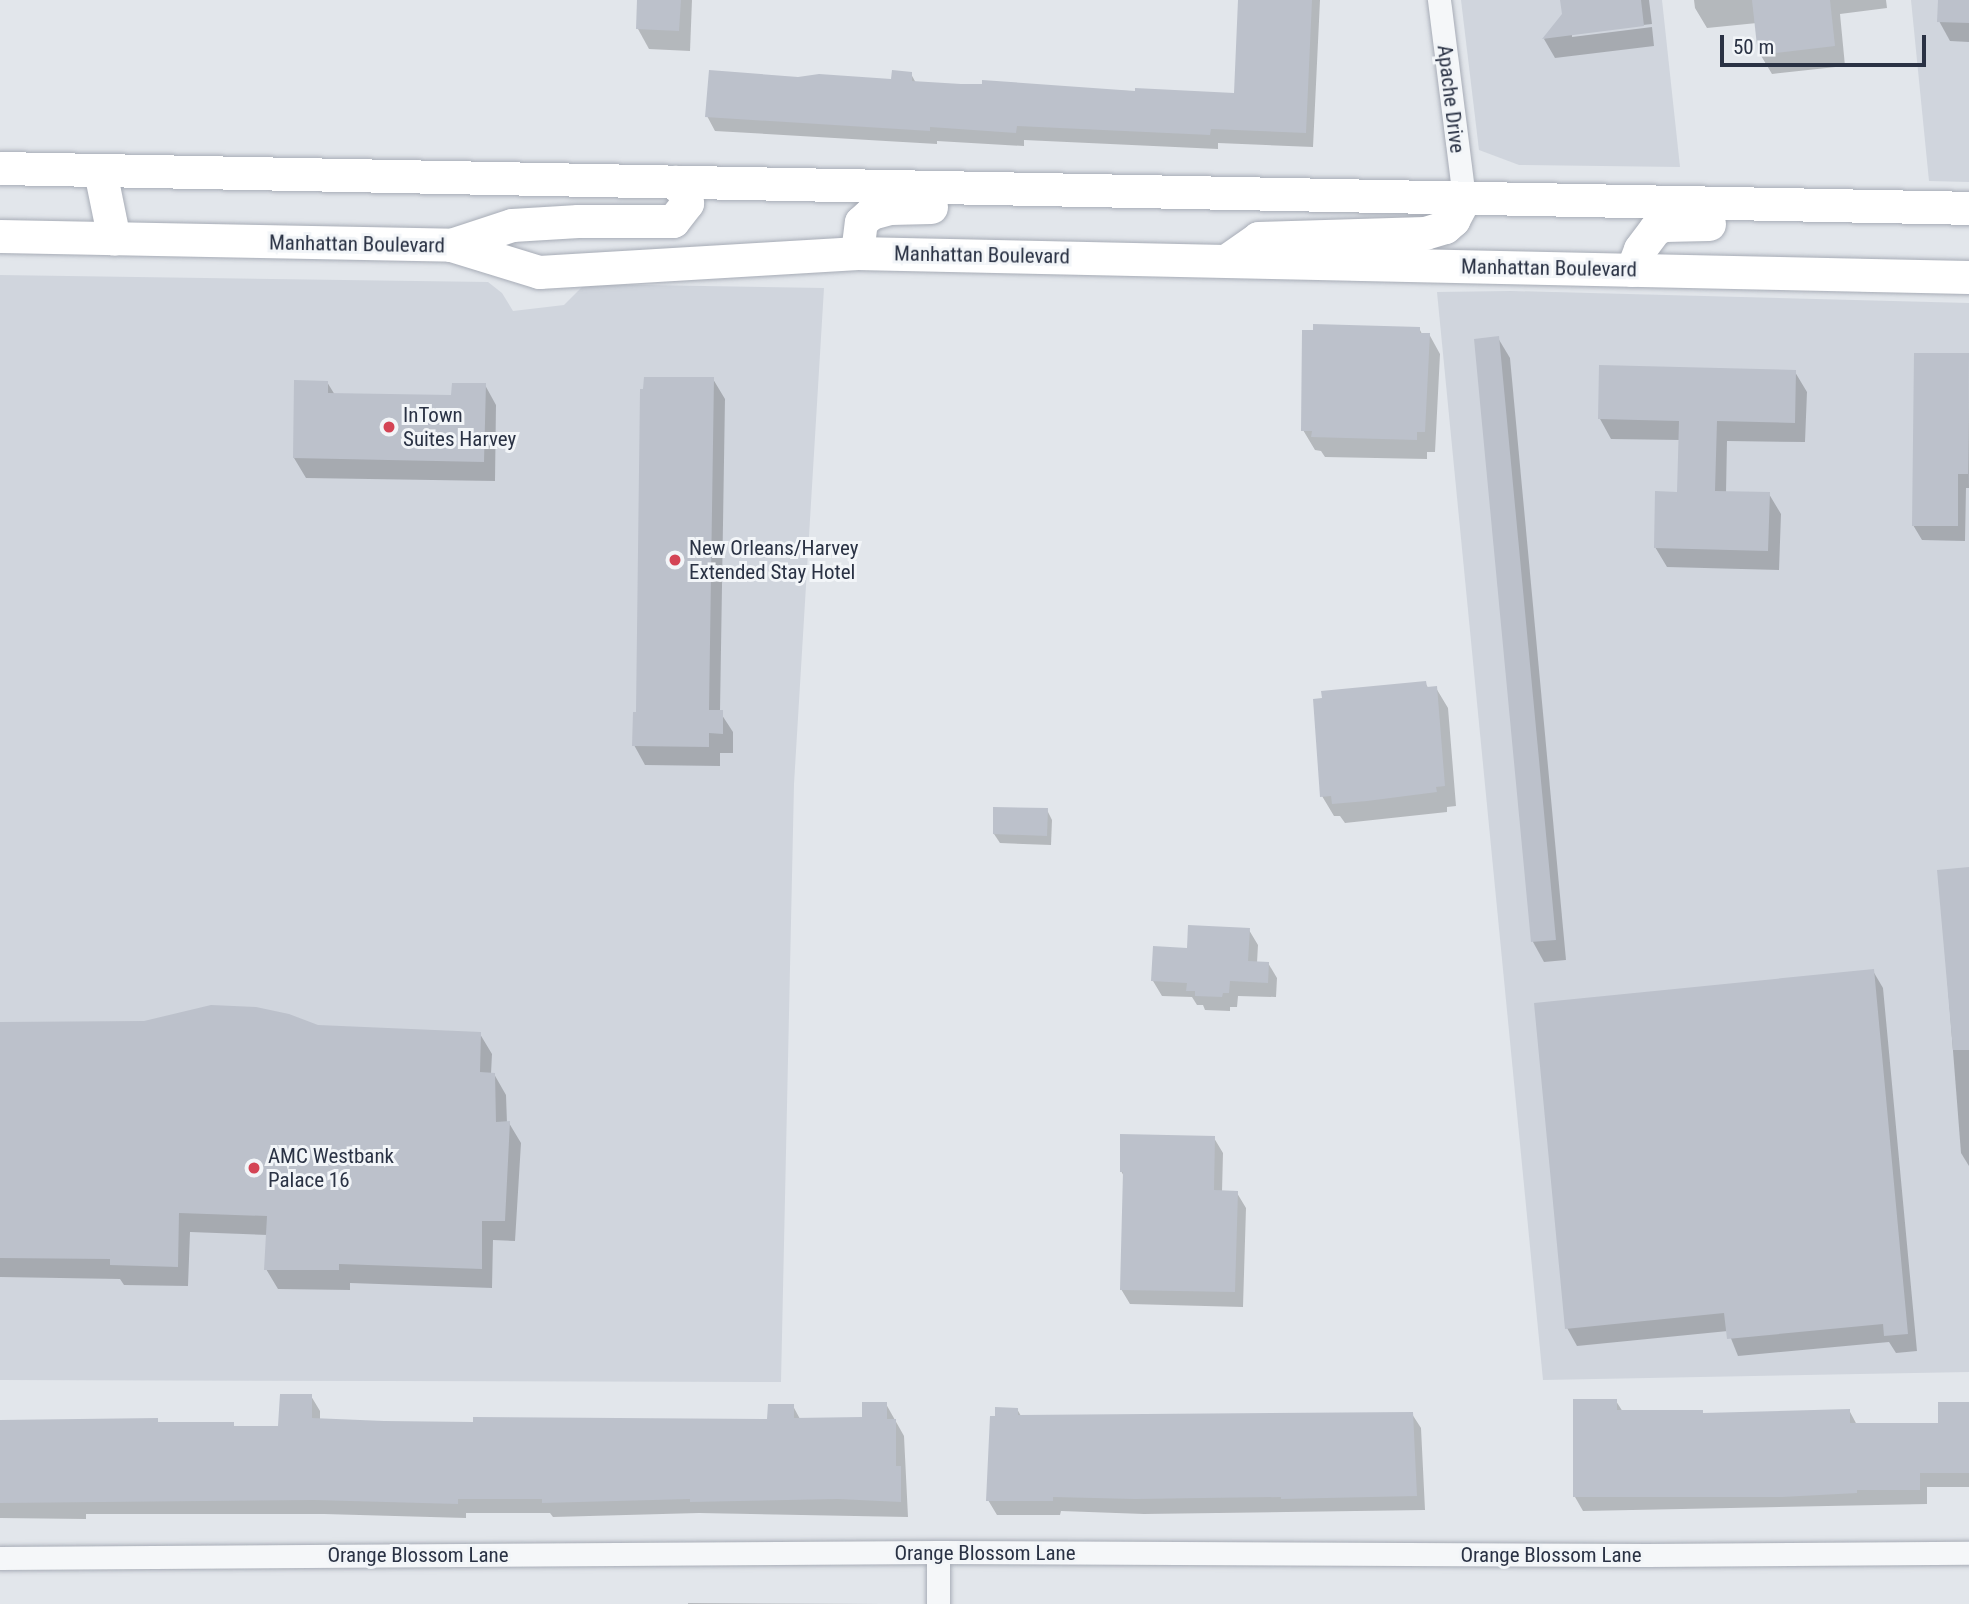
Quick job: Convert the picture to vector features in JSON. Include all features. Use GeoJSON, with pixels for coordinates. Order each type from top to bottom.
{"type":"FeatureCollection","features":[{"type":"Feature","properties":{"kind":"street","name":"Apache Drive"},"geometry":{"type":"LineString","coordinates":[[1438,0],[1464,199]]}},
{"type":"Feature","properties":{"kind":"street"},"geometry":{"type":"LineString","coordinates":[[0,169],[1969,208]]}},
{"type":"Feature","properties":{"kind":"street"},"geometry":{"type":"LineString","coordinates":[[100,171],[114,239]]}},
{"type":"Feature","properties":{"kind":"street"},"geometry":{"type":"LineString","coordinates":[[451,245],[512,225],[673,221],[687,203],[685,194],[675,182]]}},
{"type":"Feature","properties":{"kind":"street"},"geometry":{"type":"LineString","coordinates":[[857,253],[858,230],[871,213],[890,208],[916,207],[1061,206],[1082,190]]}},
{"type":"Feature","properties":{"kind":"street"},"geometry":{"type":"LineString","coordinates":[[1227,260],[1258,238],[1425,233],[1445,227],[1453,220],[1464,199]]}},
{"type":"Feature","properties":{"kind":"street"},"geometry":{"type":"LineString","coordinates":[[1632,270],[1645,240],[1664,225],[1822,225],[1856,220],[1875,206]]}},
{"type":"Feature","properties":{"kind":"street","name":"Manhattan Boulevard"},"geometry":{"type":"LineString","coordinates":[[0,236],[451,245],[538,272],[857,253],[1969,277]]}},
{"type":"Feature","properties":{"kind":"street"},"geometry":{"type":"LineString","coordinates":[[938,1552],[938,1604]]}},
{"type":"Feature","properties":{"kind":"street","name":"Orange Blossom Lane"},"geometry":{"type":"LineString","coordinates":[[0,1558],[938,1552],[1634,1555],[1969,1553]]}},
{"type":"Feature","properties":{"kind":"shaded area"},"geometry":{"type":"Polygon","coordinates":[[[1461,0],[1662,0],[1680,167],[1519,165],[1479,150],[1461,0]]]}},
{"type":"Feature","properties":{"kind":"shaded area"},"geometry":{"type":"Polygon","coordinates":[[[1911,0],[1969,0],[1969,182],[1929,181],[1911,0]]]}},
{"type":"Feature","properties":{"kind":"shaded area"},"geometry":{"type":"Polygon","coordinates":[[[0,275],[488,282],[502,293],[513,311],[564,305],[585,284],[824,288],[794,784],[781,1382],[0,1380],[0,275]]]}},
{"type":"Feature","properties":{"kind":"shaded area"},"geometry":{"type":"Polygon","coordinates":[[[1510,291],[1969,303],[1969,1372],[1543,1380],[1437,292],[1510,291]]]}},
{"type":"Feature","properties":{"kind":"building"},"geometry":{"type":"Polygon","coordinates":[[[637,0],[681,0],[679,31],[636,29],[637,0]]]}},
{"type":"Feature","properties":{"kind":"building"},"geometry":{"type":"Polygon","coordinates":[[[1238,0],[1312,0],[1306,133],[1211,129],[1210,135],[1017,126],[1016,133],[930,127],[930,131],[705,117],[709,70],[798,77],[819,74],[891,79],[892,70],[912,72],[912,81],[982,84],[982,80],[1135,91],[1135,88],[1234,93],[1238,0]]]}},
{"type":"Feature","properties":{"kind":"building"},"geometry":{"type":"Polygon","coordinates":[[[1560,0],[1641,0],[1644,26],[1542,39],[1562,14],[1560,0]]]}},
{"type":"Feature","properties":{"kind":"building"},"geometry":{"type":"Polygon","coordinates":[[[1752,0],[1830,0],[1835,46],[1758,55],[1752,0]]]}},
{"type":"Feature","properties":{"kind":"building"},"geometry":{"type":"Polygon","coordinates":[[[1938,0],[1969,0],[1969,23],[1937,22],[1938,0]]]}},
{"type":"Feature","properties":{"kind":"building"},"geometry":{"type":"Polygon","coordinates":[[[1313,324],[1420,327],[1420,333],[1430,333],[1425,432],[1417,432],[1417,440],[1311,437],[1312,431],[1301,431],[1302,330],[1313,330],[1313,324]]]}},
{"type":"Feature","properties":{"kind":"building"},"geometry":{"type":"Polygon","coordinates":[[[1499,336],[1556,940],[1531,942],[1474,339],[1499,336]]]}},
{"type":"Feature","properties":{"kind":"building"},"geometry":{"type":"Polygon","coordinates":[[[1914,353],[1969,353],[1968,474],[1958,474],[1958,526],[1912,526],[1914,353]]]}},
{"type":"Feature","properties":{"kind":"building"},"geometry":{"type":"Polygon","coordinates":[[[1599,365],[1796,370],[1795,423],[1717,421],[1715,491],[1770,492],[1768,551],[1654,548],[1655,491],[1677,492],[1679,421],[1598,419],[1599,365]]]}},
{"type":"Feature","properties":{"kind":"building","name":"New Orleans/Harvey Extended Stay Hotel"},"geometry":{"type":"Polygon","coordinates":[[[644,377],[714,377],[709,710],[723,710],[723,734],[709,733],[709,747],[632,746],[633,712],[636,712],[640,389],[643,389],[644,377]]]}},
{"type":"Feature","properties":{"kind":"building","name":"InTown Suites Harvey"},"geometry":{"type":"Polygon","coordinates":[[[294,380],[328,381],[328,393],[451,395],[452,383],[486,383],[484,462],[293,458],[294,380]]]}},
{"type":"Feature","properties":{"kind":"building"},"geometry":{"type":"Polygon","coordinates":[[[1426,681],[1427,687],[1437,686],[1445,786],[1436,787],[1437,792],[1367,801],[1332,804],[1331,796],[1320,797],[1313,699],[1322,698],[1321,691],[1426,681]]]}},
{"type":"Feature","properties":{"kind":"building"},"geometry":{"type":"Polygon","coordinates":[[[993,807],[1048,808],[1047,836],[993,834],[993,807]]]}},
{"type":"Feature","properties":{"kind":"building"},"geometry":{"type":"Polygon","coordinates":[[[1969,867],[1969,1050],[1953,1050],[1937,870],[1969,867]]]}},
{"type":"Feature","properties":{"kind":"building"},"geometry":{"type":"Polygon","coordinates":[[[1188,925],[1250,928],[1248,961],[1269,962],[1268,983],[1230,981],[1229,993],[1223,993],[1222,997],[1195,996],[1195,991],[1186,991],[1187,983],[1151,981],[1153,946],[1187,948],[1188,925]]]}},
{"type":"Feature","properties":{"kind":"building"},"geometry":{"type":"Polygon","coordinates":[[[1874,969],[1908,1334],[1884,1336],[1883,1324],[1727,1339],[1724,1313],[1565,1329],[1534,1003],[1874,969]]]}},
{"type":"Feature","properties":{"kind":"building","name":"AMC Westbank Palace 16"},"geometry":{"type":"Polygon","coordinates":[[[211,1005],[256,1007],[289,1014],[318,1025],[481,1032],[480,1072],[495,1073],[496,1122],[510,1121],[505,1221],[482,1221],[482,1269],[339,1264],[339,1270],[264,1270],[267,1216],[179,1213],[178,1267],[110,1265],[110,1259],[0,1258],[0,1022],[144,1021],[211,1005]]]}},
{"type":"Feature","properties":{"kind":"building"},"geometry":{"type":"Polygon","coordinates":[[[1120,1134],[1215,1136],[1214,1190],[1238,1191],[1235,1292],[1120,1290],[1123,1172],[1120,1172],[1120,1134]]]}},
{"type":"Feature","properties":{"kind":"building"},"geometry":{"type":"Polygon","coordinates":[[[280,1394],[312,1394],[312,1418],[384,1421],[473,1422],[473,1417],[767,1419],[768,1404],[794,1404],[794,1418],[862,1417],[862,1402],[887,1402],[887,1419],[896,1419],[896,1466],[901,1466],[901,1502],[838,1499],[690,1502],[690,1499],[542,1503],[542,1499],[458,1499],[458,1504],[314,1500],[0,1503],[0,1420],[158,1418],[158,1422],[234,1422],[234,1426],[278,1426],[280,1394]]]}},
{"type":"Feature","properties":{"kind":"building"},"geometry":{"type":"Polygon","coordinates":[[[1573,1399],[1617,1399],[1617,1410],[1703,1410],[1703,1413],[1850,1409],[1850,1423],[1938,1423],[1938,1402],[1969,1402],[1969,1473],[1920,1473],[1920,1490],[1857,1490],[1857,1493],[1782,1497],[1573,1497],[1573,1399]]]}},
{"type":"Feature","properties":{"kind":"building"},"geometry":{"type":"Polygon","coordinates":[[[995,1407],[1018,1408],[1018,1415],[1413,1412],[1417,1496],[1281,1499],[1053,1497],[1053,1501],[986,1501],[990,1416],[995,1416],[995,1407]]]}},
{"type":"Feature","properties":{"kind":"place","name":"InTown Suites Harvey"},"geometry":{"type":"Point","coordinates":[389,427]}},
{"type":"Feature","properties":{"kind":"place","name":"New Orleans/Harvey Extended Stay Hotel"},"geometry":{"type":"Point","coordinates":[675,560]}},
{"type":"Feature","properties":{"kind":"place","name":"AMC Westbank Palace 16"},"geometry":{"type":"Point","coordinates":[254,1168]}}]}
